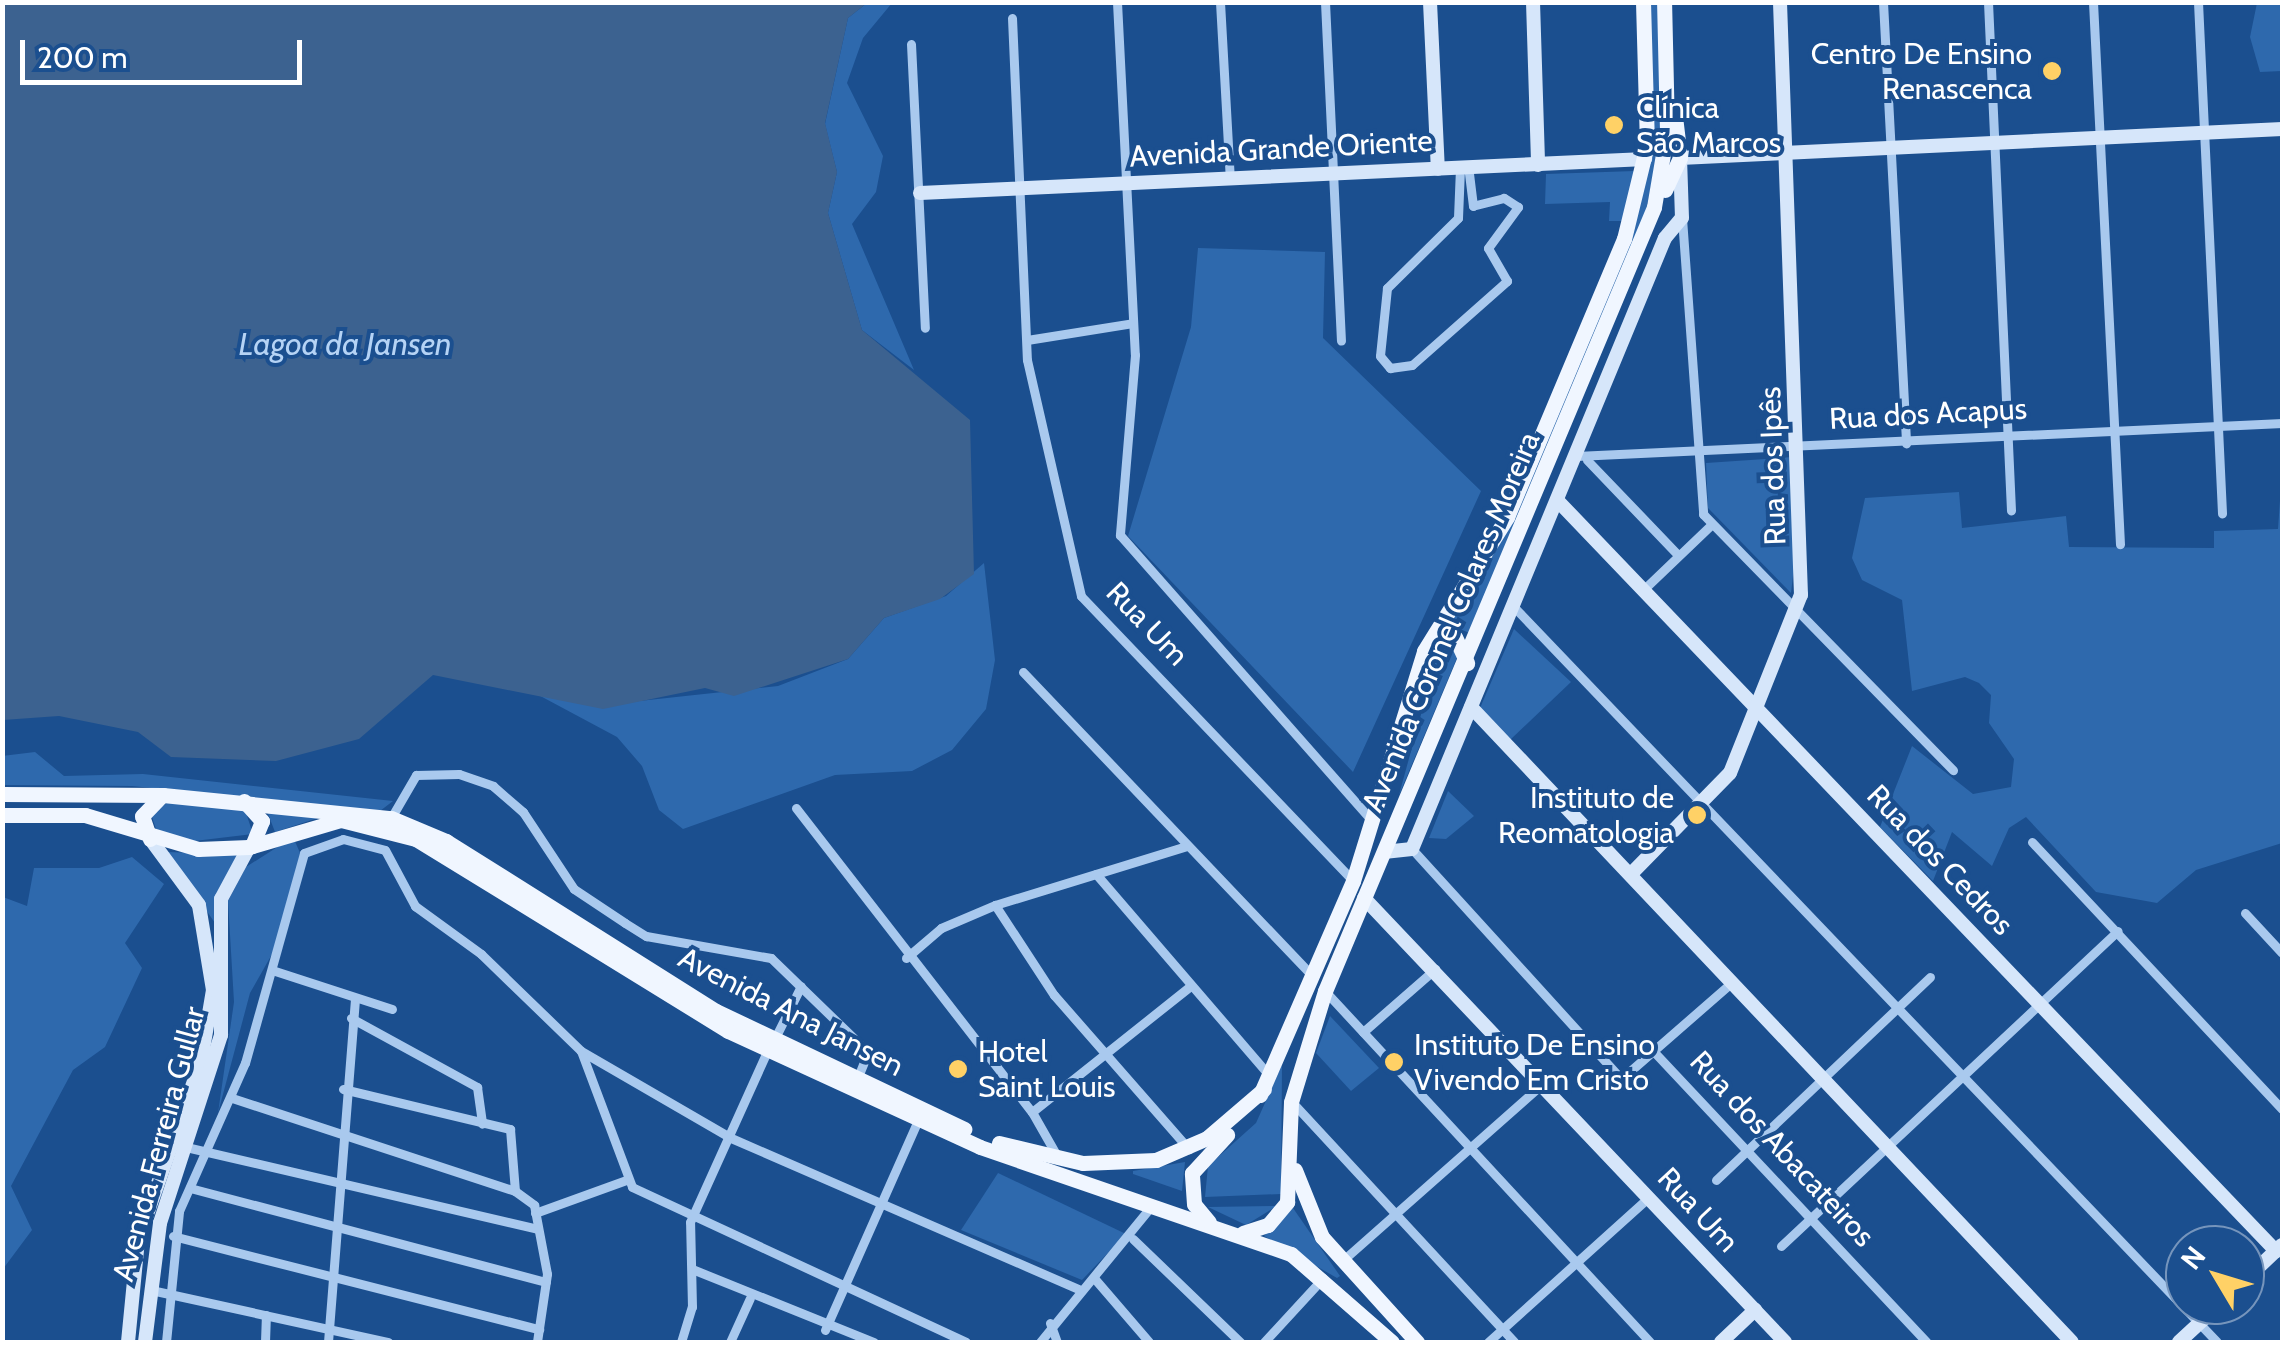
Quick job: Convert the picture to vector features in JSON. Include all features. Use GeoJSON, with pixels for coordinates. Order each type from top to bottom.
{"type":"FeatureCollection","features":[{"type":"Feature","properties":{"kind":"main road","name":"Avenida Coronel Colares Moreira"},"geometry":{"type":"LineString","coordinates":[[1212,1224],[1194,1204],[1192,1173],[1267,1083],[1353,881],[1430,639],[1514,501],[1616,260],[1645,159],[1648,126],[1643,2]]}},
{"type":"Feature","properties":{"kind":"main road","name":"Avenida Coronel Colares Moreira"},"geometry":{"type":"LineString","coordinates":[[1240,1234],[1268,1225],[1287,1202],[1291,1102],[1325,991],[1464,675],[1648,224],[1664,164],[1664,2]]}},
{"type":"Feature","properties":{"kind":"main road"},"geometry":{"type":"LineString","coordinates":[[1648,224],[1680,158],[1667,89]]}},
{"type":"Feature","properties":{"kind":"main road"},"geometry":{"type":"LineString","coordinates":[[1405,720],[1444,638],[1466,646],[1464,675]]}},
{"type":"Feature","properties":{"kind":"main road","name":"Avenida Ana Jansen"},"geometry":{"type":"LineString","coordinates":[[2,794],[163,795],[391,818],[446,841],[771,1044],[857,1078],[970,1131],[1058,1159],[1127,1164],[1189,1148],[1267,1083]]}},
{"type":"Feature","properties":{"kind":"main road"},"geometry":{"type":"LineString","coordinates":[[150,840],[142,816],[163,795]]}},
{"type":"Feature","properties":{"kind":"main road"},"geometry":{"type":"LineString","coordinates":[[2,815],[85,815],[150,840],[251,847],[262,822],[242,800]]}},
{"type":"Feature","properties":{"kind":"main road","name":"Avenida Ana Jansen"},"geometry":{"type":"LineString","coordinates":[[251,847],[341,820],[416,839],[771,1044],[918,1120],[1240,1234],[1325,1275],[1392,1342]]}},
{"type":"Feature","properties":{"kind":"main road"},"geometry":{"type":"LineString","coordinates":[[1291,1102],[1290,1145],[1304,1201],[1342,1261],[1418,1342]]}},
{"type":"Feature","properties":{"kind":"street"},"geometry":{"type":"LineString","coordinates":[[1117,2],[1132,323],[1124,545],[1373,822]]}},
{"type":"Feature","properties":{"kind":"street"},"geometry":{"type":"LineString","coordinates":[[1220,2],[1230,179]]}},
{"type":"Feature","properties":{"kind":"street"},"geometry":{"type":"LineString","coordinates":[[1325,2],[1341,341]]}},
{"type":"Feature","properties":{"kind":"street"},"geometry":{"type":"LineString","coordinates":[[1430,2],[1438,169]]}},
{"type":"Feature","properties":{"kind":"street"},"geometry":{"type":"LineString","coordinates":[[1533,2],[1538,164]]}},
{"type":"Feature","properties":{"kind":"street","name":"Rua dos Ipês"},"geometry":{"type":"LineString","coordinates":[[1631,874],[1730,774],[1797,612],[1801,449],[1780,2]]}},
{"type":"Feature","properties":{"kind":"street"},"geometry":{"type":"LineString","coordinates":[[1883,2],[1906,443]]}},
{"type":"Feature","properties":{"kind":"street"},"geometry":{"type":"LineString","coordinates":[[1988,2],[2011,510]]}},
{"type":"Feature","properties":{"kind":"street"},"geometry":{"type":"LineString","coordinates":[[2093,2],[2120,544]]}},
{"type":"Feature","properties":{"kind":"street"},"geometry":{"type":"LineString","coordinates":[[2198,2],[2222,514]]}},
{"type":"Feature","properties":{"kind":"street","name":"Rua Um"},"geometry":{"type":"LineString","coordinates":[[1012,18],[1027,340],[1038,422],[1087,607],[1353,881]]}},
{"type":"Feature","properties":{"kind":"street"},"geometry":{"type":"LineString","coordinates":[[911,44],[925,328]]}},
{"type":"Feature","properties":{"kind":"street"},"geometry":{"type":"LineString","coordinates":[[1953,770],[1711,525],[1698,454],[1680,158],[2282,129]]}},
{"type":"Feature","properties":{"kind":"street","name":"Avenida Grande Oriente"},"geometry":{"type":"LineString","coordinates":[[920,194],[1645,159]]}},
{"type":"Feature","properties":{"kind":"street"},"geometry":{"type":"LineString","coordinates":[[1464,168],[1473,206],[1504,198],[1518,206],[1488,248],[1507,281],[1412,365],[1390,368],[1380,356],[1386,288],[1458,218],[1464,168]]}},
{"type":"Feature","properties":{"kind":"street"},"geometry":{"type":"LineString","coordinates":[[1384,852],[1412,849],[1557,500],[1582,458],[1665,238],[1682,218]]}},
{"type":"Feature","properties":{"kind":"street"},"geometry":{"type":"LineString","coordinates":[[1027,340],[1132,323]]}},
{"type":"Feature","properties":{"kind":"street","name":"Rua dos Acapus"},"geometry":{"type":"LineString","coordinates":[[1582,458],[2282,423]]}},
{"type":"Feature","properties":{"kind":"street"},"geometry":{"type":"LineString","coordinates":[[1582,458],[1678,555]]}},
{"type":"Feature","properties":{"kind":"street","name":"Rua dos Cedros"},"geometry":{"type":"LineString","coordinates":[[1557,500],[2280,1252]]}},
{"type":"Feature","properties":{"kind":"street"},"geometry":{"type":"LineString","coordinates":[[1643,590],[1711,525]]}},
{"type":"Feature","properties":{"kind":"street"},"geometry":{"type":"LineString","coordinates":[[1513,606],[2165,1287]]}},
{"type":"Feature","properties":{"kind":"street"},"geometry":{"type":"LineString","coordinates":[[1024,672],[1313,976]]}},
{"type":"Feature","properties":{"kind":"street"},"geometry":{"type":"LineString","coordinates":[[1471,707],[2072,1342]]}},
{"type":"Feature","properties":{"kind":"street"},"geometry":{"type":"LineString","coordinates":[[391,818],[416,775],[472,776],[518,806],[574,888],[624,923],[650,937],[761,954],[802,986],[870,1055],[857,1078]]}},
{"type":"Feature","properties":{"kind":"street"},"geometry":{"type":"LineString","coordinates":[[796,808],[906,958],[1032,1112],[1058,1159]]}},
{"type":"Feature","properties":{"kind":"street","name":"Rua dos Abacateiros"},"geometry":{"type":"LineString","coordinates":[[1394,827],[1618,1076],[1656,1054],[1926,1342]]}},
{"type":"Feature","properties":{"kind":"street"},"geometry":{"type":"LineString","coordinates":[[166,1342],[173,1294],[173,1236],[190,1188],[232,1098],[274,971],[304,853],[343,839],[380,846],[416,906],[481,954],[581,1051],[730,1138],[1079,1289]]}},
{"type":"Feature","properties":{"kind":"street","name":"Avenida Ferreira Gullar"},"geometry":{"type":"LineString","coordinates":[[145,1342],[146,1289],[186,1147],[184,1130],[204,1051],[212,964],[198,905],[150,840]]}},
{"type":"Feature","properties":{"kind":"street"},"geometry":{"type":"LineString","coordinates":[[2032,842],[2282,1109]]}},
{"type":"Feature","properties":{"kind":"street"},"geometry":{"type":"LineString","coordinates":[[906,958],[941,928],[995,905],[1188,846]]}},
{"type":"Feature","properties":{"kind":"street","name":"Avenida Ferreira Gullar"},"geometry":{"type":"LineString","coordinates":[[128,1342],[138,1240],[224,1020],[222,899],[251,847]]}},
{"type":"Feature","properties":{"kind":"street"},"geometry":{"type":"LineString","coordinates":[[1096,874],[1267,1083]]}},
{"type":"Feature","properties":{"kind":"street","name":"Rua Um"},"geometry":{"type":"LineString","coordinates":[[1364,898],[1784,1342]]}},
{"type":"Feature","properties":{"kind":"street"},"geometry":{"type":"LineString","coordinates":[[995,905],[1106,1055],[1189,1148]]}},
{"type":"Feature","properties":{"kind":"street"},"geometry":{"type":"LineString","coordinates":[[2244,913],[2282,953]]}},
{"type":"Feature","properties":{"kind":"street"},"geometry":{"type":"LineString","coordinates":[[1781,1246],[2118,931]]}},
{"type":"Feature","properties":{"kind":"street"},"geometry":{"type":"LineString","coordinates":[[1362,1032],[1435,969]]}},
{"type":"Feature","properties":{"kind":"street"},"geometry":{"type":"LineString","coordinates":[[274,971],[392,1009]]}},
{"type":"Feature","properties":{"kind":"street"},"geometry":{"type":"LineString","coordinates":[[1716,1180],[1930,977]]}},
{"type":"Feature","properties":{"kind":"street"},"geometry":{"type":"LineString","coordinates":[[1656,1054],[1732,982]]}},
{"type":"Feature","properties":{"kind":"street"},"geometry":{"type":"LineString","coordinates":[[681,1342],[692,1269],[692,1217],[771,1044],[802,986]]}},
{"type":"Feature","properties":{"kind":"street"},"geometry":{"type":"LineString","coordinates":[[1032,1112],[1189,987]]}},
{"type":"Feature","properties":{"kind":"street"},"geometry":{"type":"LineString","coordinates":[[1325,991],[1650,1342]]}},
{"type":"Feature","properties":{"kind":"street"},"geometry":{"type":"LineString","coordinates":[[328,1342],[338,1131],[355,998]]}},
{"type":"Feature","properties":{"kind":"street"},"geometry":{"type":"LineString","coordinates":[[351,1018],[477,1087],[482,1124]]}},
{"type":"Feature","properties":{"kind":"street"},"geometry":{"type":"LineString","coordinates":[[581,1051],[626,1180],[692,1217],[966,1342]]}},
{"type":"Feature","properties":{"kind":"street"},"geometry":{"type":"LineString","coordinates":[[1342,1261],[1542,1084]]}},
{"type":"Feature","properties":{"kind":"street"},"geometry":{"type":"LineString","coordinates":[[343,1089],[508,1128],[513,1140],[515,1192]]}},
{"type":"Feature","properties":{"kind":"street"},"geometry":{"type":"LineString","coordinates":[[232,1098],[515,1192],[535,1213],[546,1282],[537,1342]]}},
{"type":"Feature","properties":{"kind":"street"},"geometry":{"type":"LineString","coordinates":[[1291,1102],[1514,1342]]}},
{"type":"Feature","properties":{"kind":"street"},"geometry":{"type":"LineString","coordinates":[[826,1330],[918,1120]]}},
{"type":"Feature","properties":{"kind":"street"},"geometry":{"type":"LineString","coordinates":[[1290,1145],[1312,1126]]}},
{"type":"Feature","properties":{"kind":"street"},"geometry":{"type":"LineString","coordinates":[[186,1147],[538,1229]]}},
{"type":"Feature","properties":{"kind":"street"},"geometry":{"type":"LineString","coordinates":[[535,1213],[626,1180]]}},
{"type":"Feature","properties":{"kind":"street"},"geometry":{"type":"LineString","coordinates":[[190,1188],[546,1282]]}},
{"type":"Feature","properties":{"kind":"street"},"geometry":{"type":"LineString","coordinates":[[1488,1342],[1648,1198]]}},
{"type":"Feature","properties":{"kind":"street"},"geometry":{"type":"LineString","coordinates":[[1040,1342],[1050,1323],[1079,1289],[1133,1240],[1152,1205]]}},
{"type":"Feature","properties":{"kind":"street"},"geometry":{"type":"LineString","coordinates":[[173,1236],[539,1329]]}},
{"type":"Feature","properties":{"kind":"street"},"geometry":{"type":"LineString","coordinates":[[1133,1240],[1240,1342]]}},
{"type":"Feature","properties":{"kind":"street"},"geometry":{"type":"LineString","coordinates":[[692,1269],[826,1330],[874,1342]]}},
{"type":"Feature","properties":{"kind":"street"},"geometry":{"type":"LineString","coordinates":[[1264,1342],[1325,1275]]}},
{"type":"Feature","properties":{"kind":"street"},"geometry":{"type":"LineString","coordinates":[[1094,1278],[1149,1342]]}},
{"type":"Feature","properties":{"kind":"street"},"geometry":{"type":"LineString","coordinates":[[146,1289],[386,1342]]}},
{"type":"Feature","properties":{"kind":"street"},"geometry":{"type":"LineString","coordinates":[[730,1342],[750,1298]]}},
{"type":"Feature","properties":{"kind":"street"},"geometry":{"type":"LineString","coordinates":[[1721,1342],[1755,1310]]}},
{"type":"Feature","properties":{"kind":"street"},"geometry":{"type":"LineString","coordinates":[[265,1342],[266,1315]]}},
{"type":"Feature","properties":{"kind":"street"},"geometry":{"type":"LineString","coordinates":[[1050,1323],[1057,1342]]}},
{"type":"Feature","properties":{"kind":"street"},"geometry":{"type":"LineString","coordinates":[[2179,1342],[2198,1325]]}},
{"type":"Feature","properties":{"kind":"shaded area"},"geometry":{"type":"Polygon","coordinates":[[[867,3],[892,3],[863,38],[847,83],[883,156],[876,192],[852,224],[914,370],[862,330],[828,213],[837,172],[825,124],[848,18],[867,3]]]}},
{"type":"Feature","properties":{"kind":"shaded area"},"geometry":{"type":"Polygon","coordinates":[[[1651,3],[1661,3],[1662,128],[1646,211],[1474,635],[1446,623],[1506,532],[1649,161],[1651,3]]]}},
{"type":"Feature","properties":{"kind":"shaded area"},"geometry":{"type":"Polygon","coordinates":[[[2257,3],[2282,3],[2282,71],[2260,72],[2250,37],[2257,3]]]}},
{"type":"Feature","properties":{"kind":"shaded area"},"geometry":{"type":"Polygon","coordinates":[[[1635,171],[1622,221],[1609,221],[1610,202],[1545,204],[1546,174],[1635,171]]]}},
{"type":"Feature","properties":{"kind":"shaded area"},"geometry":{"type":"Polygon","coordinates":[[[1198,248],[1325,252],[1323,338],[1481,491],[1353,772],[1128,536],[1191,327],[1198,248]]]}},
{"type":"Feature","properties":{"kind":"shaded area"},"geometry":{"type":"Polygon","coordinates":[[[1793,457],[1795,559],[1791,593],[1708,508],[1706,463],[1793,457]]]}},
{"type":"Feature","properties":{"kind":"shaded area"},"geometry":{"type":"Polygon","coordinates":[[[2282,472],[2282,843],[2196,870],[2157,903],[2096,892],[2026,817],[2009,828],[1992,866],[1952,832],[1933,881],[1880,827],[1912,746],[1973,794],[2011,787],[2014,759],[1989,723],[1991,695],[1979,683],[1965,677],[1912,691],[1902,600],[1862,580],[1852,558],[1865,498],[1959,492],[1962,528],[2066,516],[2069,547],[2214,548],[2214,531],[2278,529],[2282,472]]]}},
{"type":"Feature","properties":{"kind":"shaded area"},"geometry":{"type":"Polygon","coordinates":[[[984,563],[995,660],[986,709],[952,750],[912,771],[835,775],[683,829],[659,810],[642,766],[617,737],[531,691],[593,706],[778,686],[848,659],[884,618],[946,596],[984,563]]]}},
{"type":"Feature","properties":{"kind":"shaded area"},"geometry":{"type":"Polygon","coordinates":[[[1514,629],[1571,682],[1510,740],[1480,708],[1514,629]]]}},
{"type":"Feature","properties":{"kind":"shaded area"},"geometry":{"type":"Polygon","coordinates":[[[1451,646],[1459,653],[1399,795],[1437,656],[1451,646]]]}},
{"type":"Feature","properties":{"kind":"shaded area"},"geometry":{"type":"Polygon","coordinates":[[[35,752],[64,776],[143,774],[393,801],[380,811],[132,786],[3,785],[2,756],[35,752]]]}},
{"type":"Feature","properties":{"kind":"shaded area"},"geometry":{"type":"Polygon","coordinates":[[[1448,791],[1474,816],[1446,839],[1429,838],[1448,791]]]}},
{"type":"Feature","properties":{"kind":"shaded area"},"geometry":{"type":"Polygon","coordinates":[[[168,802],[245,810],[253,834],[186,842],[158,835],[151,814],[168,802]]]}},
{"type":"Feature","properties":{"kind":"shaded area"},"geometry":{"type":"Polygon","coordinates":[[[265,806],[324,816],[275,832],[265,806]]]}},
{"type":"Feature","properties":{"kind":"shaded area"},"geometry":{"type":"Polygon","coordinates":[[[293,837],[301,855],[280,940],[250,993],[218,1113],[234,1002],[228,901],[246,867],[293,837]]]}},
{"type":"Feature","properties":{"kind":"shaded area"},"geometry":{"type":"Polygon","coordinates":[[[166,852],[239,854],[217,893],[215,923],[166,852]]]}},
{"type":"Feature","properties":{"kind":"shaded area"},"geometry":{"type":"Polygon","coordinates":[[[132,857],[164,884],[125,943],[142,968],[105,1047],[73,1070],[11,1186],[32,1230],[3,1269],[3,897],[27,906],[34,868],[99,868],[132,857]]]}},
{"type":"Feature","properties":{"kind":"shaded area"},"geometry":{"type":"Polygon","coordinates":[[[1330,1016],[1379,1068],[1351,1091],[1316,1053],[1330,1016]]]}},
{"type":"Feature","properties":{"kind":"shaded area"},"geometry":{"type":"Polygon","coordinates":[[[1282,1065],[1281,1194],[1205,1197],[1208,1166],[1256,1123],[1282,1065]]]}},
{"type":"Feature","properties":{"kind":"shaded area"},"geometry":{"type":"Polygon","coordinates":[[[1185,1162],[1182,1191],[1133,1174],[1133,1171],[1185,1162]]]}},
{"type":"Feature","properties":{"kind":"shaded area"},"geometry":{"type":"Polygon","coordinates":[[[998,1173],[1126,1234],[1082,1280],[961,1230],[998,1173]]]}},
{"type":"Feature","properties":{"kind":"shaded area"},"geometry":{"type":"Polygon","coordinates":[[[1277,1206],[1246,1225],[1208,1207],[1277,1206]]]}},
{"type":"Feature","properties":{"kind":"shaded area"},"geometry":{"type":"Polygon","coordinates":[[[1293,1208],[1340,1276],[1337,1278],[1264,1236],[1293,1208]]]}},
{"type":"Feature","properties":{"kind":"water","name":"Lagoa da Jansen"},"geometry":{"type":"Polygon","coordinates":[[[2,3],[867,3],[848,18],[825,123],[837,172],[828,213],[862,330],[970,420],[974,574],[940,599],[884,618],[848,659],[734,696],[705,688],[603,709],[433,675],[359,739],[276,761],[171,757],[138,732],[59,716],[3,720],[2,3]]]}},
{"type":"Feature","properties":{"kind":"place","name":"Centro De Ensino Renascenca"},"geometry":{"type":"Point","coordinates":[2052,71]}},
{"type":"Feature","properties":{"kind":"place","name":"Clínica São Marcos"},"geometry":{"type":"Point","coordinates":[1614,125]}},
{"type":"Feature","properties":{"kind":"place","name":"Instituto de Reomatologia"},"geometry":{"type":"Point","coordinates":[1697,815]}},
{"type":"Feature","properties":{"kind":"place","name":"Instituto De Ensino Vivendo Em Cristo"},"geometry":{"type":"Point","coordinates":[1394,1062]}},
{"type":"Feature","properties":{"kind":"place","name":"Hotel Saint Louis"},"geometry":{"type":"Point","coordinates":[958,1069]}}]}
